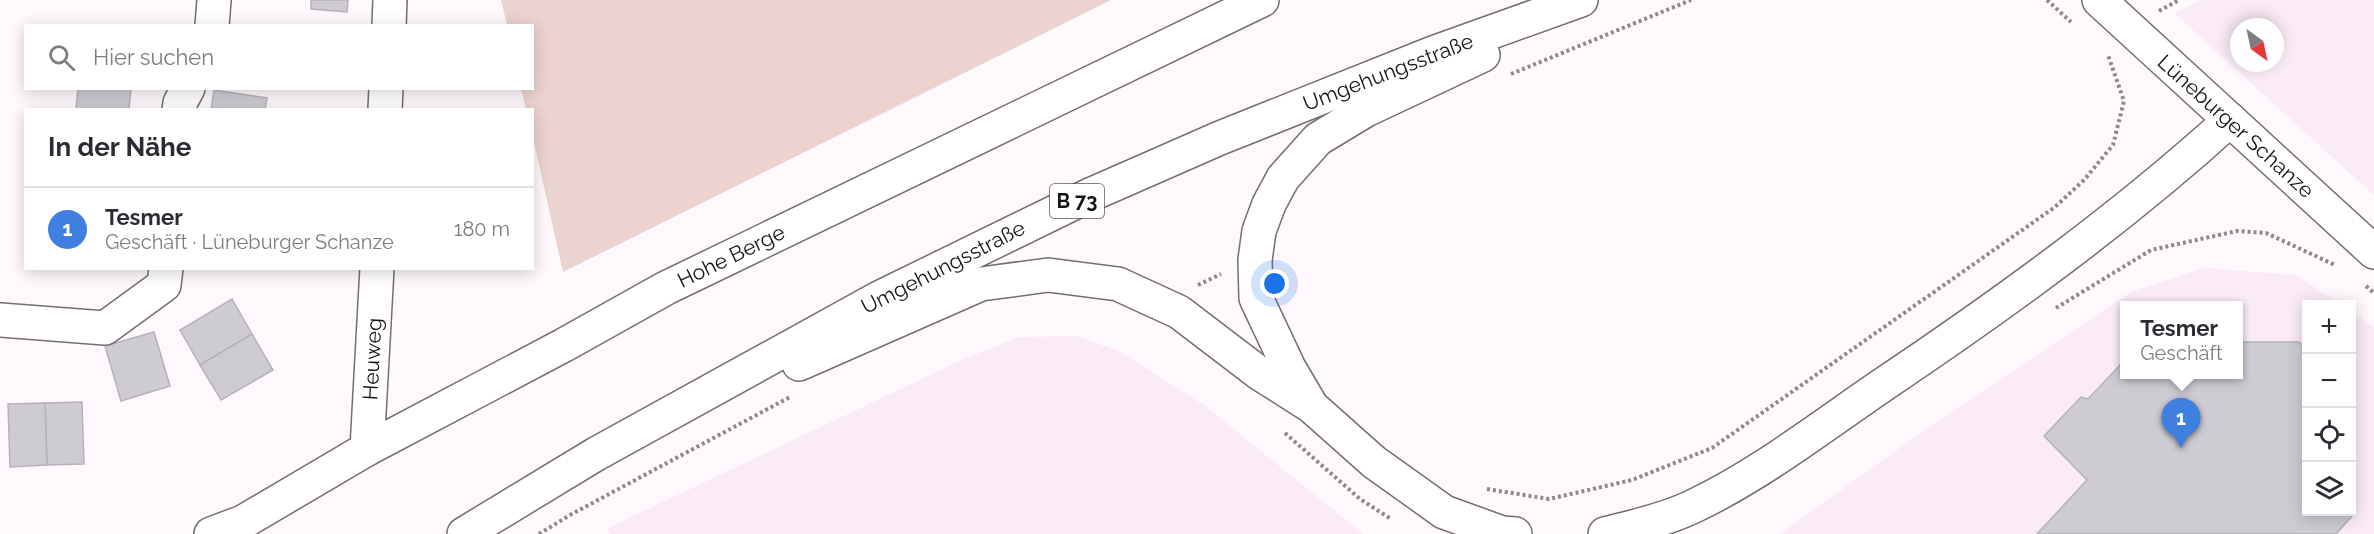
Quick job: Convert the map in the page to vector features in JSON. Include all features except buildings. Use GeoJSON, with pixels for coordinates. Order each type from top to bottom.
{"type":"FeatureCollection","features":[{"type":"Feature","properties":{"kind":"main road"},"geometry":{"type":"LineString","coordinates":[[212,24],[214,0]]}},
{"type":"Feature","properties":{"kind":"main road"},"geometry":{"type":"LineString","coordinates":[[389,24],[390,0]]}},
{"type":"Feature","properties":{"kind":"main road","name":"Hohe Berge"},"geometry":{"type":"LineString","coordinates":[[211,534],[243,522],[367,449],[564,345],[666,288],[1262,0]]}},
{"type":"Feature","properties":{"kind":"main road","name":"Umgehungsstraße"},"geometry":{"type":"LineString","coordinates":[[464,534],[596,454],[879,298],[1090,195],[1220,138],[1411,61],[1581,0]]}},
{"type":"Feature","properties":{"kind":"main road"},"geometry":{"type":"LineString","coordinates":[[1311,406],[1289,368],[1256,298],[1255,260],[1259,231],[1269,204],[1283,178],[1318,139],[1366,110],[1598,0]]}},
{"type":"Feature","properties":{"kind":"main road","name":"Lüneburger Schanze"},"geometry":{"type":"LineString","coordinates":[[2099,0],[2230,120],[2367,265]]}},
{"type":"Feature","properties":{"kind":"main road"},"geometry":{"type":"LineString","coordinates":[[179,108],[187,90]]}},
{"type":"Feature","properties":{"kind":"main road"},"geometry":{"type":"LineString","coordinates":[[385,108],[386,90]]}},
{"type":"Feature","properties":{"kind":"main road"},"geometry":{"type":"LineString","coordinates":[[1605,534],[1694,506],[1746,477],[1930,353],[2064,257],[2180,165],[2230,120]]}},
{"type":"Feature","properties":{"kind":"main road"},"geometry":{"type":"LineString","coordinates":[[0,320],[105,328],[164,285],[166,270]]}},
{"type":"Feature","properties":{"kind":"main road","name":"Heuweg"},"geometry":{"type":"LineString","coordinates":[[367,449],[377,270]]}},
{"type":"Feature","properties":{"kind":"main road"},"geometry":{"type":"LineString","coordinates":[[596,454],[981,284],[1048,275],[1118,284],[1179,312],[1259,373],[1311,406],[1374,462],[1444,512],[1502,533],[1515,534]]}},
{"type":"Feature","properties":{"kind":"path"},"geometry":{"type":"LineString","coordinates":[[2047,0],[2073,24]]}},
{"type":"Feature","properties":{"kind":"path"},"geometry":{"type":"LineString","coordinates":[[2161,9],[2179,0]]}},
{"type":"Feature","properties":{"kind":"path"},"geometry":{"type":"LineString","coordinates":[[1479,488],[1549,499],[1632,480],[1712,448],[2055,207],[2084,180],[2113,145],[2124,101],[2108,55],[2099,47]]}},
{"type":"Feature","properties":{"kind":"path"},"geometry":{"type":"LineString","coordinates":[[2237,231],[2266,233],[2341,267]]}},
{"type":"Feature","properties":{"kind":"path"},"geometry":{"type":"LineString","coordinates":[[1160,302],[1255,260]]}},
{"type":"Feature","properties":{"kind":"path"},"geometry":{"type":"LineString","coordinates":[[2367,265],[2374,293]]}},
{"type":"Feature","properties":{"kind":"path"},"geometry":{"type":"LineString","coordinates":[[539,534],[570,515],[790,397]]}},
{"type":"Feature","properties":{"kind":"shaded area"},"geometry":{"type":"Polygon","coordinates":[[[501,0],[1111,0],[563,272],[534,142],[534,108],[526,108],[521,90],[534,90],[534,24],[507,24],[501,0]]]}},
{"type":"Feature","properties":{"kind":"shaded area"},"geometry":{"type":"Polygon","coordinates":[[[2201,0],[2374,0],[2374,195],[2239,72],[2284,72],[2284,18],[2230,18],[2230,64],[2174,13],[2201,0]]]}},
{"type":"Feature","properties":{"kind":"shaded area"},"geometry":{"type":"Polygon","coordinates":[[[2205,268],[2296,275],[2334,300],[2302,300],[2302,516],[2356,516],[2356,315],[2374,327],[2374,534],[1780,534],[1926,429],[2133,291],[2205,268]]]}},
{"type":"Feature","properties":{"kind":"shaded area"},"geometry":{"type":"Polygon","coordinates":[[[1075,336],[1119,351],[1204,405],[1363,534],[610,534],[608,528],[966,358],[1020,337],[1075,336]]]}},
{"type":"Feature","properties":{"kind":"place","name":"Tesmer"},"geometry":{"type":"Point","coordinates":[2181,448]}}]}
